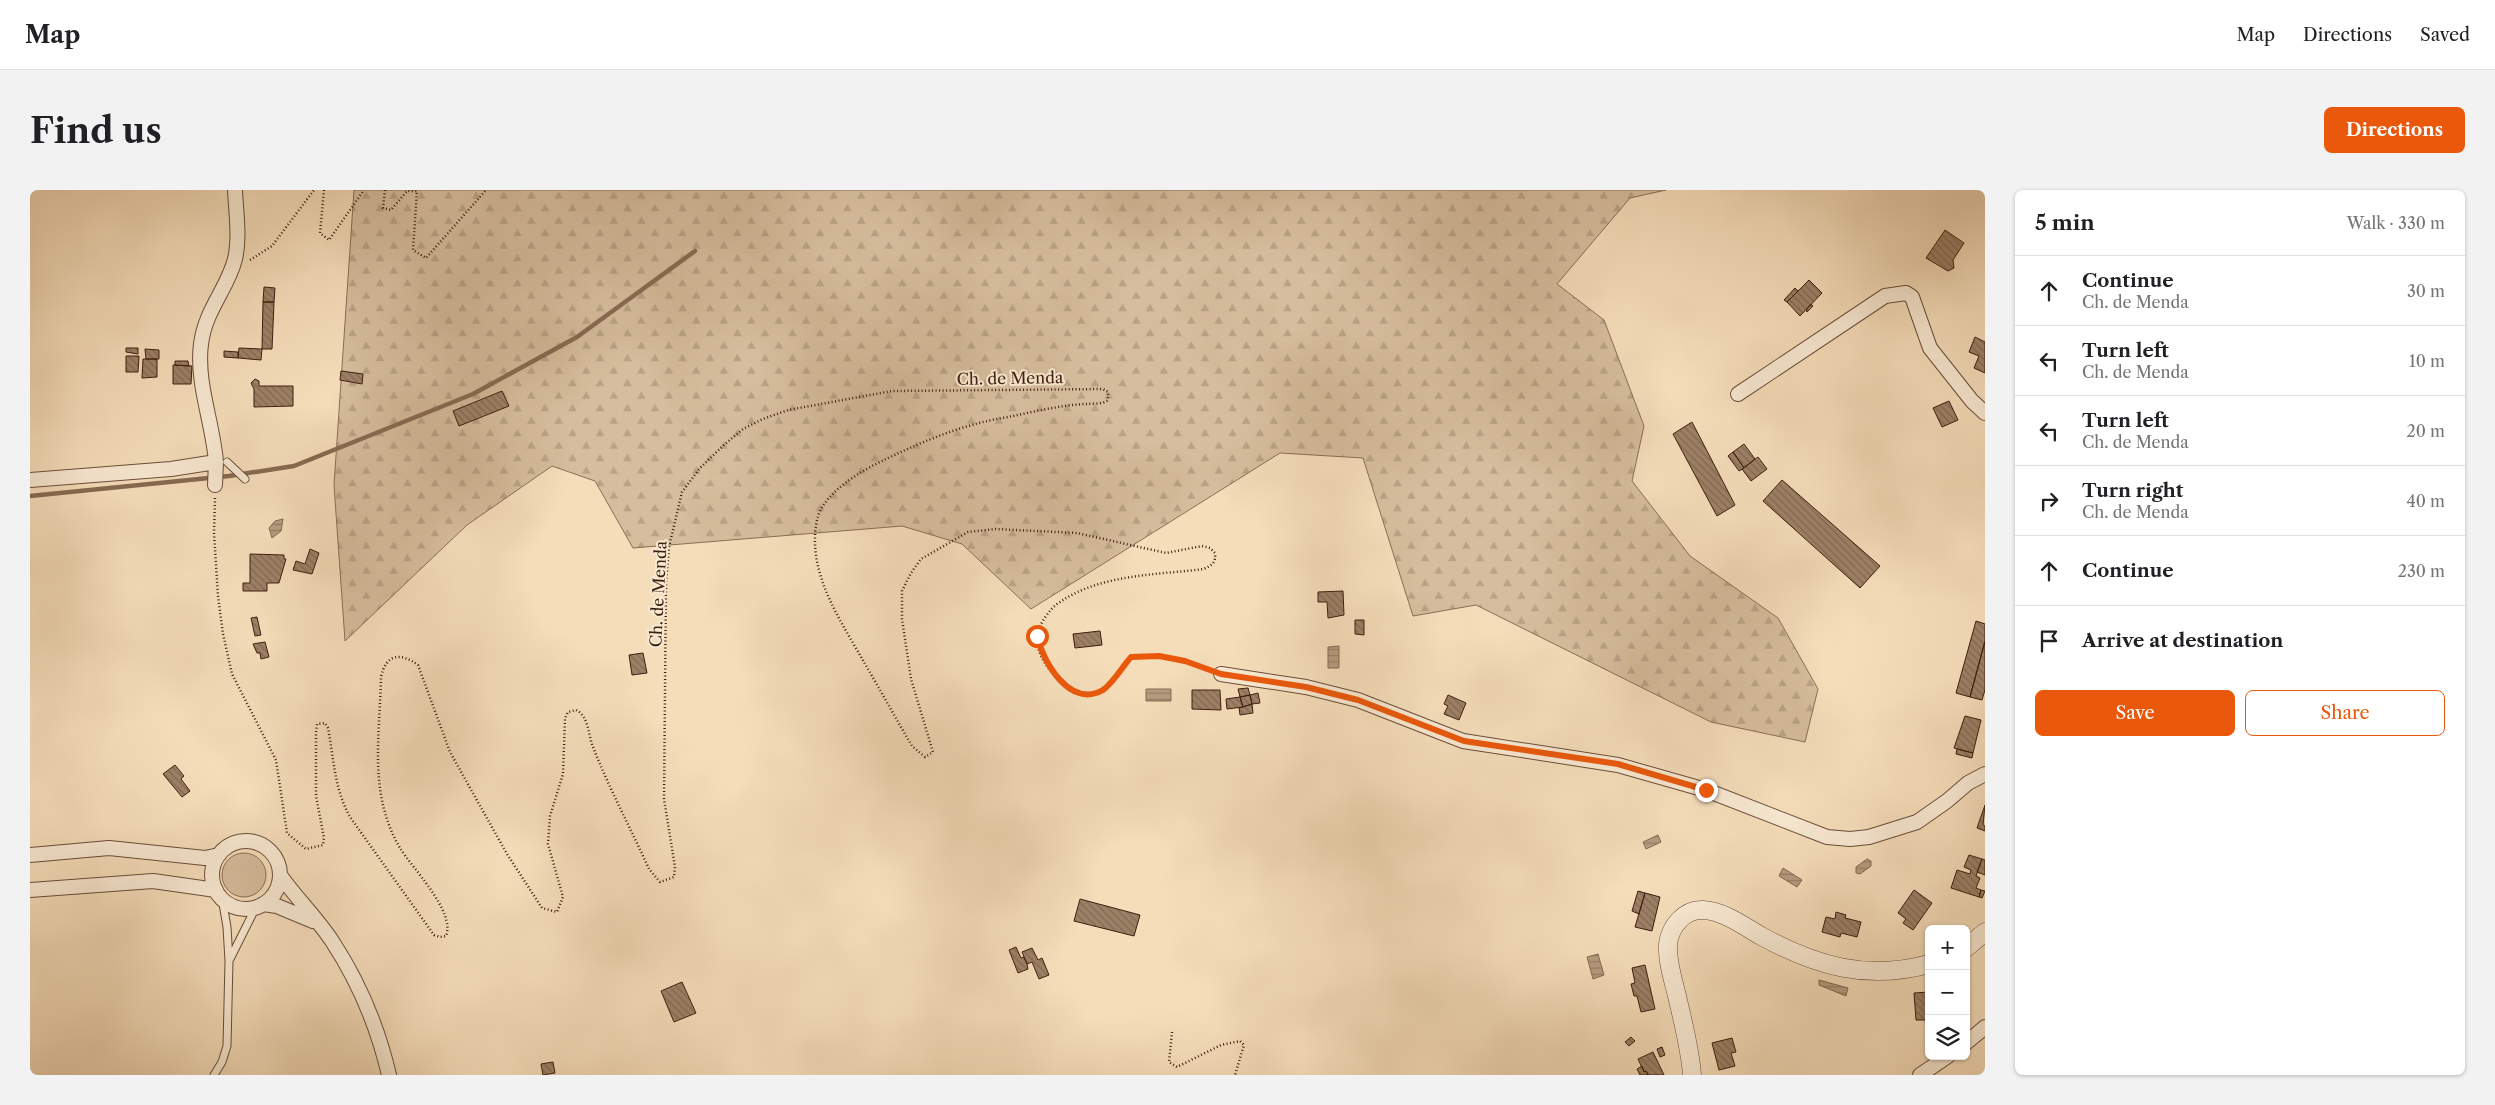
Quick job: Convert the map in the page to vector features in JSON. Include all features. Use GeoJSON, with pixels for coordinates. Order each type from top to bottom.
{"type":"FeatureCollection","features":[{"type":"Feature","properties":{"kind":"street"},"geometry":{"type":"LineString","coordinates":[[215,485],[225,464],[214,435],[201,378],[200,346],[203,329],[234,260],[237,242],[235,190]]}},
{"type":"Feature","properties":{"kind":"street"},"geometry":{"type":"LineString","coordinates":[[1738,394],[1886,296],[1906,292],[1912,297],[1930,348],[1961,388],[1985,413]]}},
{"type":"Feature","properties":{"kind":"street"},"geometry":{"type":"LineString","coordinates":[[30,480],[225,464]]}},
{"type":"Feature","properties":{"kind":"street"},"geometry":{"type":"LineString","coordinates":[[1221,674],[1306,687],[1358,700],[1464,741],[1618,764],[1706,790],[1827,837],[1850,839],[1869,837],[1917,822],[1947,801],[1968,782],[1985,774]]}},
{"type":"Feature","properties":{"kind":"street"},"geometry":{"type":"LineString","coordinates":[[219,894],[212,876],[219,854],[226,847],[236,842],[257,842],[274,855],[280,875],[332,941],[358,988],[381,1038],[389,1075]]}},
{"type":"Feature","properties":{"kind":"street"},"geometry":{"type":"LineString","coordinates":[[30,855],[109,848],[205,858],[219,854]]}},
{"type":"Feature","properties":{"kind":"street"},"geometry":{"type":"LineString","coordinates":[[260,906],[276,892],[280,875]]}},
{"type":"Feature","properties":{"kind":"street"},"geometry":{"type":"LineString","coordinates":[[30,890],[153,881],[219,894],[238,908],[277,906],[316,922]]}},
{"type":"Feature","properties":{"kind":"street"},"geometry":{"type":"LineString","coordinates":[[1692,1075],[1686,1031],[1668,956],[1668,941],[1676,923],[1686,913],[1702,910],[1724,915],[1794,954],[1827,965],[1876,972],[1925,965]]}},
{"type":"Feature","properties":{"kind":"street"},"geometry":{"type":"LineString","coordinates":[[1970,945],[1985,932]]}},
{"type":"Feature","properties":{"kind":"street"},"geometry":{"type":"LineString","coordinates":[[1970,1040],[1985,1028]]}},
{"type":"Feature","properties":{"kind":"street"},"geometry":{"type":"LineString","coordinates":[[1920,1075],[1942,1060]]}},
{"type":"Feature","properties":{"kind":"lane"},"geometry":{"type":"LineString","coordinates":[[225,464],[245,479]]}},
{"type":"Feature","properties":{"kind":"lane"},"geometry":{"type":"LineString","coordinates":[[214,1075],[222,1062],[227,1046],[229,961],[227,927],[219,894]]}},
{"type":"Feature","properties":{"kind":"lane"},"geometry":{"type":"LineString","coordinates":[[229,961],[260,906]]}},
{"type":"Feature","properties":{"kind":"path"},"geometry":{"type":"LineString","coordinates":[[234,260],[245,263],[272,246],[314,190]]}},
{"type":"Feature","properties":{"kind":"path"},"geometry":{"type":"LineString","coordinates":[[324,190],[320,233],[330,240],[364,190]]}},
{"type":"Feature","properties":{"kind":"path"},"geometry":{"type":"LineString","coordinates":[[385,190],[383,208],[391,210],[407,191],[417,191],[413,250],[426,258],[486,190]]}},
{"type":"Feature","properties":{"kind":"path","name":"Ch. de Menda"},"geometry":{"type":"LineString","coordinates":[[215,485],[214,533],[218,596],[223,634],[232,674],[276,760],[288,833],[297,844],[306,849],[323,844],[324,838],[316,796],[316,732],[317,724],[324,723],[328,728],[335,780],[340,800],[350,817],[434,935],[440,937],[446,936],[448,930],[439,902],[400,847],[385,814],[377,780],[383,664],[390,659],[408,658],[418,664],[453,759],[507,854],[542,908],[557,912],[563,897],[548,844],[550,816],[563,774],[565,718],[568,712],[576,710],[586,720],[592,745],[649,869],[660,882],[674,877],[675,867],[664,799],[666,582],[669,547],[682,492],[700,468],[743,429],[788,410],[892,391],[1058,388],[1103,389],[1108,392],[1108,397],[1104,403],[1084,404],[1000,418],[932,437],[863,470],[838,490],[826,503],[817,518],[817,558],[821,579],[832,606],[912,746],[925,758],[933,752],[909,670],[903,635],[902,591],[911,572],[921,559],[968,532],[996,529],[1078,533],[1166,553],[1202,546],[1210,548],[1215,553],[1216,559],[1212,565],[1204,569],[1092,585],[1059,602],[1046,615],[1037,636],[1041,653],[1058,680],[1078,692],[1092,694],[1104,689],[1131,657],[1159,656],[1185,661],[1221,674]]}},
{"type":"Feature","properties":{"kind":"path"},"geometry":{"type":"LineString","coordinates":[[1172,1032],[1169,1062],[1177,1067],[1221,1044],[1240,1041],[1244,1045],[1235,1075]]}},
{"type":"Feature","properties":{"kind":"green space"},"geometry":{"type":"Polygon","coordinates":[[[354,190],[1666,190],[1630,198],[1557,284],[1604,320],[1644,426],[1632,481],[1690,556],[1778,618],[1818,689],[1805,742],[1711,722],[1476,605],[1413,616],[1363,458],[1280,453],[1031,609],[962,544],[902,526],[633,548],[595,481],[552,466],[467,525],[345,641],[334,485],[354,190]]]}},
{"type":"Feature","properties":{"kind":"green space"},"geometry":{"type":"Polygon","coordinates":[[[244,853],[256,857],[262,863],[266,875],[262,887],[256,893],[244,897],[232,893],[226,887],[222,875],[226,863],[232,857],[244,853]]]}},
{"type":"Feature","properties":{"kind":"shaded area"},"geometry":{"type":"Polygon","coordinates":[[[283,519],[281,531],[272,538],[269,528],[275,521],[283,519]]]}},
{"type":"Feature","properties":{"kind":"shaded area"},"geometry":{"type":"Polygon","coordinates":[[[1339,646],[1339,668],[1328,668],[1328,647],[1339,646]]]}},
{"type":"Feature","properties":{"kind":"shaded area"},"geometry":{"type":"Polygon","coordinates":[[[1146,689],[1171,689],[1171,701],[1146,701],[1146,689]]]}},
{"type":"Feature","properties":{"kind":"shaded area"},"geometry":{"type":"Polygon","coordinates":[[[1658,835],[1661,842],[1646,849],[1643,842],[1658,835]]]}},
{"type":"Feature","properties":{"kind":"shaded area"},"geometry":{"type":"Polygon","coordinates":[[[1867,859],[1871,861],[1871,866],[1860,874],[1856,873],[1856,867],[1867,859]]]}},
{"type":"Feature","properties":{"kind":"shaded area"},"geometry":{"type":"Polygon","coordinates":[[[1783,868],[1802,880],[1797,887],[1779,876],[1783,868]]]}},
{"type":"Feature","properties":{"kind":"shaded area"},"geometry":{"type":"Polygon","coordinates":[[[1598,954],[1604,975],[1593,979],[1587,957],[1598,954]]]}},
{"type":"Feature","properties":{"kind":"shaded area"},"geometry":{"type":"Polygon","coordinates":[[[1819,980],[1848,988],[1846,996],[1819,985],[1819,980]]]}},
{"type":"Feature","properties":{"kind":"building"},"geometry":{"type":"Polygon","coordinates":[[[1945,230],[1964,243],[1953,260],[1954,268],[1948,271],[1926,258],[1945,230]]]}},
{"type":"Feature","properties":{"kind":"building"},"geometry":{"type":"Polygon","coordinates":[[[1809,280],[1822,293],[1800,316],[1787,302],[1809,280]]]}},
{"type":"Feature","properties":{"kind":"building"},"geometry":{"type":"Polygon","coordinates":[[[264,287],[275,288],[274,302],[263,302],[264,287]]]}},
{"type":"Feature","properties":{"kind":"building"},"geometry":{"type":"Polygon","coordinates":[[[1795,288],[1798,291],[1787,302],[1784,300],[1795,288]]]}},
{"type":"Feature","properties":{"kind":"building"},"geometry":{"type":"Polygon","coordinates":[[[263,302],[274,302],[272,349],[262,349],[263,302]]]}},
{"type":"Feature","properties":{"kind":"building"},"geometry":{"type":"Polygon","coordinates":[[[1811,304],[1813,306],[1807,312],[1806,310],[1811,304]]]}},
{"type":"Feature","properties":{"kind":"building"},"geometry":{"type":"Polygon","coordinates":[[[1975,337],[1985,342],[1985,373],[1974,368],[1979,356],[1969,352],[1975,337]]]}},
{"type":"Feature","properties":{"kind":"building"},"geometry":{"type":"Polygon","coordinates":[[[126,348],[138,348],[138,354],[126,352],[126,348]]]}},
{"type":"Feature","properties":{"kind":"building"},"geometry":{"type":"Polygon","coordinates":[[[239,348],[262,349],[261,360],[238,358],[239,348]]]}},
{"type":"Feature","properties":{"kind":"building"},"geometry":{"type":"Polygon","coordinates":[[[145,349],[159,350],[159,359],[146,359],[145,349]]]}},
{"type":"Feature","properties":{"kind":"building"},"geometry":{"type":"Polygon","coordinates":[[[224,351],[238,352],[238,358],[224,357],[224,351]]]}},
{"type":"Feature","properties":{"kind":"building"},"geometry":{"type":"Polygon","coordinates":[[[126,356],[139,356],[138,372],[126,372],[126,356]]]}},
{"type":"Feature","properties":{"kind":"building"},"geometry":{"type":"Polygon","coordinates":[[[143,359],[157,359],[157,377],[142,378],[143,359]]]}},
{"type":"Feature","properties":{"kind":"building"},"geometry":{"type":"Polygon","coordinates":[[[175,361],[188,361],[189,366],[175,365],[175,361]]]}},
{"type":"Feature","properties":{"kind":"building"},"geometry":{"type":"Polygon","coordinates":[[[173,365],[192,366],[191,384],[173,384],[173,365]]]}},
{"type":"Feature","properties":{"kind":"building"},"geometry":{"type":"Polygon","coordinates":[[[341,371],[363,374],[362,384],[340,380],[341,371]]]}},
{"type":"Feature","properties":{"kind":"building"},"geometry":{"type":"Polygon","coordinates":[[[255,379],[259,381],[259,386],[293,386],[293,406],[254,407],[254,389],[251,383],[255,379]]]}},
{"type":"Feature","properties":{"kind":"building"},"geometry":{"type":"Polygon","coordinates":[[[502,391],[509,406],[459,426],[453,411],[502,391]]]}},
{"type":"Feature","properties":{"kind":"building"},"geometry":{"type":"Polygon","coordinates":[[[1949,401],[1958,420],[1942,427],[1933,408],[1949,401]]]}},
{"type":"Feature","properties":{"kind":"building"},"geometry":{"type":"Polygon","coordinates":[[[1692,422],[1735,505],[1717,516],[1673,434],[1692,422]]]}},
{"type":"Feature","properties":{"kind":"building"},"geometry":{"type":"Polygon","coordinates":[[[1744,444],[1755,459],[1744,468],[1733,452],[1744,444]]]}},
{"type":"Feature","properties":{"kind":"building"},"geometry":{"type":"Polygon","coordinates":[[[1733,452],[1744,468],[1739,471],[1728,456],[1733,452]]]}},
{"type":"Feature","properties":{"kind":"building"},"geometry":{"type":"Polygon","coordinates":[[[1758,457],[1767,469],[1751,481],[1742,469],[1758,457]]]}},
{"type":"Feature","properties":{"kind":"building"},"geometry":{"type":"Polygon","coordinates":[[[1782,480],[1880,566],[1860,588],[1763,501],[1782,480]]]}},
{"type":"Feature","properties":{"kind":"building"},"geometry":{"type":"Polygon","coordinates":[[[310,549],[319,553],[312,574],[293,570],[296,561],[305,564],[310,549]]]}},
{"type":"Feature","properties":{"kind":"building"},"geometry":{"type":"Polygon","coordinates":[[[250,554],[284,555],[284,559],[286,559],[279,583],[267,583],[267,591],[243,591],[243,583],[250,583],[250,554]]]}},
{"type":"Feature","properties":{"kind":"building"},"geometry":{"type":"Polygon","coordinates":[[[1343,591],[1344,615],[1328,618],[1327,602],[1318,602],[1318,592],[1343,591]]]}},
{"type":"Feature","properties":{"kind":"building"},"geometry":{"type":"Polygon","coordinates":[[[257,617],[261,635],[255,636],[251,618],[257,617]]]}},
{"type":"Feature","properties":{"kind":"building"},"geometry":{"type":"Polygon","coordinates":[[[1355,620],[1364,620],[1364,635],[1355,634],[1355,620]]]}},
{"type":"Feature","properties":{"kind":"building"},"geometry":{"type":"Polygon","coordinates":[[[1976,621],[1985,624],[1985,641],[1970,697],[1956,693],[1976,621]]]}},
{"type":"Feature","properties":{"kind":"building"},"geometry":{"type":"Polygon","coordinates":[[[1100,631],[1102,645],[1075,648],[1073,634],[1100,631]]]}},
{"type":"Feature","properties":{"kind":"building"},"geometry":{"type":"Polygon","coordinates":[[[1985,641],[1985,690],[1982,700],[1970,697],[1985,641]]]}},
{"type":"Feature","properties":{"kind":"building"},"geometry":{"type":"Polygon","coordinates":[[[265,642],[269,657],[261,659],[260,653],[257,653],[253,644],[265,642]]]}},
{"type":"Feature","properties":{"kind":"building"},"geometry":{"type":"Polygon","coordinates":[[[643,653],[647,673],[632,675],[629,655],[643,653]]]}},
{"type":"Feature","properties":{"kind":"building"},"geometry":{"type":"Polygon","coordinates":[[[1248,688],[1250,695],[1240,697],[1238,689],[1248,688]]]}},
{"type":"Feature","properties":{"kind":"building"},"geometry":{"type":"Polygon","coordinates":[[[1192,690],[1220,690],[1221,710],[1192,709],[1192,690]]]}},
{"type":"Feature","properties":{"kind":"building"},"geometry":{"type":"Polygon","coordinates":[[[1258,693],[1260,703],[1252,704],[1250,695],[1258,693]]]}},
{"type":"Feature","properties":{"kind":"building"},"geometry":{"type":"Polygon","coordinates":[[[1250,695],[1252,704],[1243,707],[1240,697],[1250,695]]]}},
{"type":"Feature","properties":{"kind":"building"},"geometry":{"type":"Polygon","coordinates":[[[1448,695],[1466,703],[1459,720],[1444,714],[1448,706],[1444,704],[1448,695]]]}},
{"type":"Feature","properties":{"kind":"building"},"geometry":{"type":"Polygon","coordinates":[[[1240,697],[1243,707],[1227,709],[1226,699],[1240,697]]]}},
{"type":"Feature","properties":{"kind":"building"},"geometry":{"type":"Polygon","coordinates":[[[1252,704],[1253,713],[1240,715],[1239,708],[1252,704]]]}},
{"type":"Feature","properties":{"kind":"building"},"geometry":{"type":"Polygon","coordinates":[[[1965,716],[1981,720],[1973,753],[1954,748],[1965,716]]]}},
{"type":"Feature","properties":{"kind":"building"},"geometry":{"type":"Polygon","coordinates":[[[1957,749],[1973,753],[1972,758],[1956,754],[1957,749]]]}},
{"type":"Feature","properties":{"kind":"building"},"geometry":{"type":"Polygon","coordinates":[[[175,765],[184,776],[181,779],[190,791],[182,797],[163,774],[175,765]]]}},
{"type":"Feature","properties":{"kind":"building"},"geometry":{"type":"Polygon","coordinates":[[[1985,805],[1983,825],[1985,826],[1985,831],[1977,828],[1985,805]]]}},
{"type":"Feature","properties":{"kind":"building"},"geometry":{"type":"Polygon","coordinates":[[[1969,855],[1982,859],[1976,876],[1980,878],[1976,888],[1981,890],[1979,897],[1951,888],[1957,870],[1970,874],[1971,870],[1964,867],[1969,855]]]}},
{"type":"Feature","properties":{"kind":"building"},"geometry":{"type":"Polygon","coordinates":[[[1982,859],[1985,860],[1985,875],[1977,872],[1982,859]]]}},
{"type":"Feature","properties":{"kind":"building"},"geometry":{"type":"Polygon","coordinates":[[[1914,890],[1932,903],[1913,930],[1903,923],[1906,919],[1898,913],[1914,890]]]}},
{"type":"Feature","properties":{"kind":"building"},"geometry":{"type":"Polygon","coordinates":[[[1981,890],[1985,891],[1982,898],[1979,897],[1981,890]]]}},
{"type":"Feature","properties":{"kind":"building"},"geometry":{"type":"Polygon","coordinates":[[[1638,891],[1645,893],[1639,914],[1632,911],[1638,891]]]}},
{"type":"Feature","properties":{"kind":"building"},"geometry":{"type":"Polygon","coordinates":[[[1645,893],[1660,897],[1652,931],[1635,927],[1645,893]]]}},
{"type":"Feature","properties":{"kind":"building"},"geometry":{"type":"Polygon","coordinates":[[[1080,899],[1140,915],[1134,936],[1074,921],[1080,899]]]}},
{"type":"Feature","properties":{"kind":"building"},"geometry":{"type":"Polygon","coordinates":[[[1836,912],[1846,915],[1845,918],[1861,922],[1857,937],[1841,933],[1840,937],[1822,932],[1826,917],[1835,919],[1836,912]]]}},
{"type":"Feature","properties":{"kind":"building"},"geometry":{"type":"Polygon","coordinates":[[[1016,947],[1021,958],[1024,957],[1028,969],[1018,973],[1009,950],[1016,947]]]}},
{"type":"Feature","properties":{"kind":"building"},"geometry":{"type":"Polygon","coordinates":[[[1032,948],[1038,960],[1042,958],[1049,975],[1039,979],[1032,962],[1027,964],[1022,952],[1032,948]]]}},
{"type":"Feature","properties":{"kind":"building"},"geometry":{"type":"Polygon","coordinates":[[[1645,965],[1655,1009],[1641,1012],[1637,996],[1634,996],[1631,984],[1635,983],[1632,968],[1645,965]]]}},
{"type":"Feature","properties":{"kind":"building"},"geometry":{"type":"Polygon","coordinates":[[[682,982],[696,1013],[674,1022],[661,991],[682,982]]]}},
{"type":"Feature","properties":{"kind":"building"},"geometry":{"type":"Polygon","coordinates":[[[1925,992],[1925,1020],[1916,1020],[1914,993],[1925,992]]]}},
{"type":"Feature","properties":{"kind":"building"},"geometry":{"type":"Polygon","coordinates":[[[1631,1037],[1635,1041],[1629,1046],[1625,1042],[1631,1037]]]}},
{"type":"Feature","properties":{"kind":"building"},"geometry":{"type":"Polygon","coordinates":[[[1732,1038],[1736,1052],[1731,1053],[1735,1066],[1719,1070],[1712,1043],[1732,1038]]]}},
{"type":"Feature","properties":{"kind":"building"},"geometry":{"type":"Polygon","coordinates":[[[1662,1047],[1665,1055],[1660,1057],[1657,1049],[1662,1047]]]}},
{"type":"Feature","properties":{"kind":"building"},"geometry":{"type":"Polygon","coordinates":[[[1653,1052],[1664,1075],[1648,1075],[1646,1071],[1644,1072],[1638,1059],[1653,1052]]]}},
{"type":"Feature","properties":{"kind":"building"},"geometry":{"type":"Polygon","coordinates":[[[553,1062],[555,1073],[543,1075],[541,1064],[553,1062]]]}},
{"type":"Feature","properties":{"kind":"building"},"geometry":{"type":"Polygon","coordinates":[[[1642,1066],[1644,1072],[1646,1071],[1648,1075],[1640,1075],[1637,1069],[1642,1066]]]}},
{"type":"Feature","properties":{"kind":"waterway"},"geometry":{"type":"LineString","coordinates":[[30,496],[229,476],[294,466],[473,394],[577,337],[695,251]]}},
{"type":"Feature","properties":{"kind":"route"},"geometry":{"type":"LineString","coordinates":[[1037,636],[1041,653],[1058,680],[1078,692],[1092,694],[1104,689],[1131,657],[1159,656],[1185,661],[1221,674],[1306,687],[1358,700],[1464,741],[1618,764],[1706,790]]}}]}
